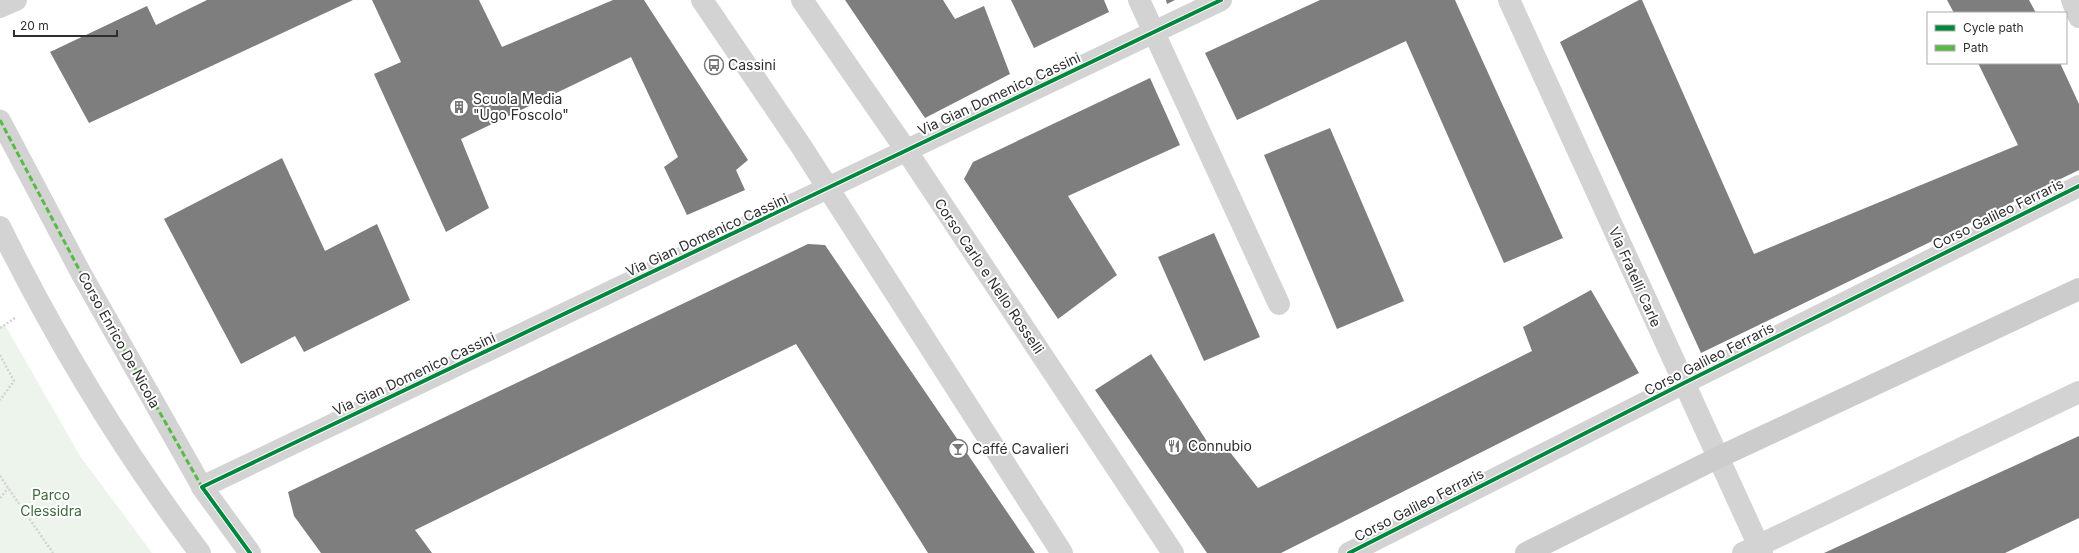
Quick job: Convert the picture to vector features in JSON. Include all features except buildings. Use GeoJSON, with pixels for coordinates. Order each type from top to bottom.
{"type":"FeatureCollection","features":[{"type":"Feature","properties":{"kind":"main road"},"geometry":{"type":"LineString","coordinates":[[1526,553],[1718,458],[2079,289]]}},
{"type":"Feature","properties":{"kind":"street"},"geometry":{"type":"LineString","coordinates":[[0,7],[16,0]]}},
{"type":"Feature","properties":{"kind":"street"},"geometry":{"type":"LineString","coordinates":[[702,0],[828,188],[1062,553]]}},
{"type":"Feature","properties":{"kind":"street","name":"Corso Carlo e Nello Rosselli"},"geometry":{"type":"LineString","coordinates":[[802,0],[906,150],[1173,553]]}},
{"type":"Feature","properties":{"kind":"street"},"geometry":{"type":"LineString","coordinates":[[1139,0],[1279,304]]}},
{"type":"Feature","properties":{"kind":"street","name":"Via Gian Domenico Cassini"},"geometry":{"type":"LineString","coordinates":[[202,487],[1221,0]]}},
{"type":"Feature","properties":{"kind":"street","name":"Via Fratelli Carle"},"geometry":{"type":"LineString","coordinates":[[1509,0],[1718,458],[1754,550]]}},
{"type":"Feature","properties":{"kind":"street"},"geometry":{"type":"LineString","coordinates":[[2072,0],[2079,17]]}},
{"type":"Feature","properties":{"kind":"street","name":"Corso Enrico De Nicola"},"geometry":{"type":"LineString","coordinates":[[0,120],[82,275],[202,487],[250,553]]}},
{"type":"Feature","properties":{"kind":"street","name":"Corso Galileo Ferraris"},"geometry":{"type":"LineString","coordinates":[[1349,553],[1684,383],[2079,186]]}},
{"type":"Feature","properties":{"kind":"street"},"geometry":{"type":"LineString","coordinates":[[0,227],[21,269],[92,396],[167,509],[200,553]]}},
{"type":"Feature","properties":{"kind":"street"},"geometry":{"type":"LineString","coordinates":[[1754,550],[2079,392]]}},
{"type":"Feature","properties":{"kind":"path"},"geometry":{"type":"LineString","coordinates":[[0,355],[14,381],[0,400]]}},
{"type":"Feature","properties":{"kind":"path"},"geometry":{"type":"LineString","coordinates":[[0,476],[52,553]]}},
{"type":"Feature","properties":{"kind":"path"},"geometry":{"type":"LineString","coordinates":[[0,498],[8,488]]}},
{"type":"Feature","properties":{"kind":"green space","name":"Parco Clessidra"},"geometry":{"type":"Polygon","coordinates":[[[5,325],[80,456],[152,553],[0,553],[0,327],[5,325]]]}},
{"type":"Feature","properties":{"kind":"marked path"},"geometry":{"type":"LineString","coordinates":[[0,120],[82,275],[202,487]]}},
{"type":"Feature","properties":{"kind":"cycle path"},"geometry":{"type":"LineString","coordinates":[[250,553],[202,487],[1221,0]]}},
{"type":"Feature","properties":{"kind":"cycle path"},"geometry":{"type":"LineString","coordinates":[[1349,553],[1684,383],[2079,186]]}},
{"type":"Feature","properties":{"kind":"place","name":"Cassini"},"geometry":{"type":"Point","coordinates":[714,65]}},
{"type":"Feature","properties":{"kind":"place","name":"Scuola Media \"Ugo Foscolo\""},"geometry":{"type":"Point","coordinates":[459,107]}},
{"type":"Feature","properties":{"kind":"place","name":"Connubio"},"geometry":{"type":"Point","coordinates":[1174,446]}},
{"type":"Feature","properties":{"kind":"place","name":"Caffé Cavalieri"},"geometry":{"type":"Point","coordinates":[958,449]}}]}
